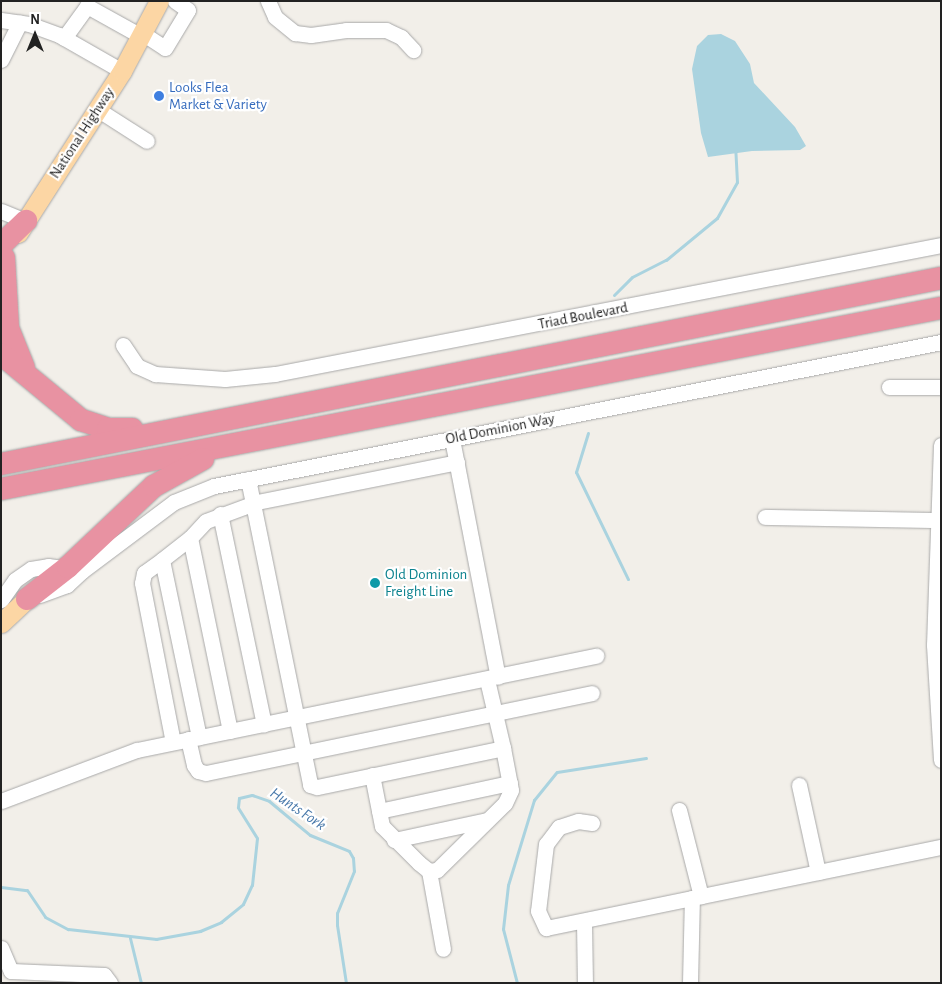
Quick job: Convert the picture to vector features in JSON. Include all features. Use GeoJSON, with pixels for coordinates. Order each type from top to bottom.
{"type":"FeatureCollection","features":[{"type":"Feature","properties":{"kind":"highway"},"geometry":{"type":"LineString","coordinates":[[26,221],[2,255],[8,328],[28,376]]}},
{"type":"Feature","properties":{"kind":"highway"},"geometry":{"type":"LineString","coordinates":[[1,464],[941,278]]}},
{"type":"Feature","properties":{"kind":"highway"},"geometry":{"type":"LineString","coordinates":[[1,489],[941,308]]}},
{"type":"Feature","properties":{"kind":"highway"},"geometry":{"type":"LineString","coordinates":[[1,354],[81,420],[96,426],[119,430],[188,426]]}},
{"type":"Feature","properties":{"kind":"highway"},"geometry":{"type":"LineString","coordinates":[[27,599],[75,569],[154,486],[174,472],[203,459],[331,426]]}},
{"type":"Feature","properties":{"kind":"main road","name":"National Highway"},"geometry":{"type":"LineString","coordinates":[[26,221],[122,71],[159,1]]}},
{"type":"Feature","properties":{"kind":"main road"},"geometry":{"type":"LineString","coordinates":[[1,623],[27,599]]}},
{"type":"Feature","properties":{"kind":"street"},"geometry":{"type":"LineString","coordinates":[[64,38],[87,6],[165,48],[188,10],[175,1]]}},
{"type":"Feature","properties":{"kind":"street"},"geometry":{"type":"LineString","coordinates":[[268,1],[275,18],[295,32],[311,36],[346,30],[386,30],[401,37],[413,50]]}},
{"type":"Feature","properties":{"kind":"street"},"geometry":{"type":"LineString","coordinates":[[1,20],[20,22],[64,38],[122,71]]}},
{"type":"Feature","properties":{"kind":"street"},"geometry":{"type":"LineString","coordinates":[[1,60],[20,22]]}},
{"type":"Feature","properties":{"kind":"street"},"geometry":{"type":"LineString","coordinates":[[97,109],[147,141]]}},
{"type":"Feature","properties":{"kind":"street"},"geometry":{"type":"LineString","coordinates":[[1,211],[26,221]]}},
{"type":"Feature","properties":{"kind":"street","name":"Triad Boulevard"},"geometry":{"type":"LineString","coordinates":[[122,346],[137,366],[155,374],[225,379],[367,358],[941,246]]}},
{"type":"Feature","properties":{"kind":"street","name":"Old Dominion Way"},"geometry":{"type":"LineString","coordinates":[[75,569],[174,502],[214,486],[941,342]]}},
{"type":"Feature","properties":{"kind":"street"},"geometry":{"type":"LineString","coordinates":[[889,387],[941,387]]}},
{"type":"Feature","properties":{"kind":"street"},"geometry":{"type":"LineString","coordinates":[[429,871],[444,865],[505,803],[510,783],[495,715],[493,679],[452,439]]}},
{"type":"Feature","properties":{"kind":"street"},"geometry":{"type":"LineString","coordinates":[[941,445],[934,645],[941,760]]}},
{"type":"Feature","properties":{"kind":"street"},"geometry":{"type":"LineString","coordinates":[[173,742],[142,582],[144,573],[190,538],[206,521],[220,514],[253,504],[457,462]]}},
{"type":"Feature","properties":{"kind":"street"},"geometry":{"type":"LineString","coordinates":[[248,479],[297,718],[302,754],[310,785],[317,787],[503,748]]}},
{"type":"Feature","properties":{"kind":"street"},"geometry":{"type":"LineString","coordinates":[[220,514],[264,724]]}},
{"type":"Feature","properties":{"kind":"street"},"geometry":{"type":"LineString","coordinates":[[765,517],[938,520]]}},
{"type":"Feature","properties":{"kind":"street"},"geometry":{"type":"LineString","coordinates":[[190,538],[230,731]]}},
{"type":"Feature","properties":{"kind":"street"},"geometry":{"type":"LineString","coordinates":[[162,560],[193,738],[194,765],[198,771],[206,773],[302,754],[495,715],[592,693]]}},
{"type":"Feature","properties":{"kind":"street"},"geometry":{"type":"LineString","coordinates":[[1,600],[16,580],[31,569],[75,569]]}},
{"type":"Feature","properties":{"kind":"street"},"geometry":{"type":"LineString","coordinates":[[1,801],[128,753],[173,742],[493,679],[596,656]]}},
{"type":"Feature","properties":{"kind":"street"},"geometry":{"type":"LineString","coordinates":[[372,775],[382,826],[394,840],[429,871]]}},
{"type":"Feature","properties":{"kind":"street"},"geometry":{"type":"LineString","coordinates":[[379,811],[510,783]]}},
{"type":"Feature","properties":{"kind":"street"},"geometry":{"type":"LineString","coordinates":[[799,785],[818,872]]}},
{"type":"Feature","properties":{"kind":"street"},"geometry":{"type":"LineString","coordinates":[[679,810],[696,897],[690,983]]}},
{"type":"Feature","properties":{"kind":"street"},"geometry":{"type":"LineString","coordinates":[[394,840],[487,820]]}},
{"type":"Feature","properties":{"kind":"street"},"geometry":{"type":"LineString","coordinates":[[592,823],[569,823],[553,832],[544,852],[538,911],[542,923],[549,929],[941,847]]}},
{"type":"Feature","properties":{"kind":"street"},"geometry":{"type":"LineString","coordinates":[[429,871],[428,882],[443,949]]}},
{"type":"Feature","properties":{"kind":"street"},"geometry":{"type":"LineString","coordinates":[[584,922],[585,983]]}},
{"type":"Feature","properties":{"kind":"street"},"geometry":{"type":"LineString","coordinates":[[6,964],[104,974],[110,983]]}},
{"type":"Feature","properties":{"kind":"water"},"geometry":{"type":"Polygon","coordinates":[[[721,34],[735,41],[750,64],[754,83],[795,127],[806,146],[800,150],[752,151],[708,157],[701,133],[692,69],[697,46],[708,35],[721,34]]]}},
{"type":"Feature","properties":{"kind":"waterway"},"geometry":{"type":"LineString","coordinates":[[614,295],[632,277],[666,260],[717,218],[737,182],[735,149]]}},
{"type":"Feature","properties":{"kind":"waterway"},"geometry":{"type":"LineString","coordinates":[[588,433],[576,472],[628,579]]}},
{"type":"Feature","properties":{"kind":"waterway"},"geometry":{"type":"LineString","coordinates":[[517,983],[503,929],[508,885],[534,800],[557,772],[646,758]]}},
{"type":"Feature","properties":{"kind":"waterway","name":"Hunts Fork"},"geometry":{"type":"LineString","coordinates":[[1,887],[27,890],[45,917],[68,929],[156,939],[200,931],[221,922],[243,904],[252,885],[257,838],[238,807],[239,798],[252,795],[269,801],[310,835],[349,851],[353,858],[354,871],[337,913],[337,925],[346,983]]}},
{"type":"Feature","properties":{"kind":"waterway"},"geometry":{"type":"LineString","coordinates":[[130,938],[141,983]]}},
{"type":"Feature","properties":{"kind":"place","name":"Looks Flea Market & Variety"},"geometry":{"type":"Point","coordinates":[159,96]}},
{"type":"Feature","properties":{"kind":"place","name":"Old Dominion Freight Line"},"geometry":{"type":"Point","coordinates":[375,583]}}]}
